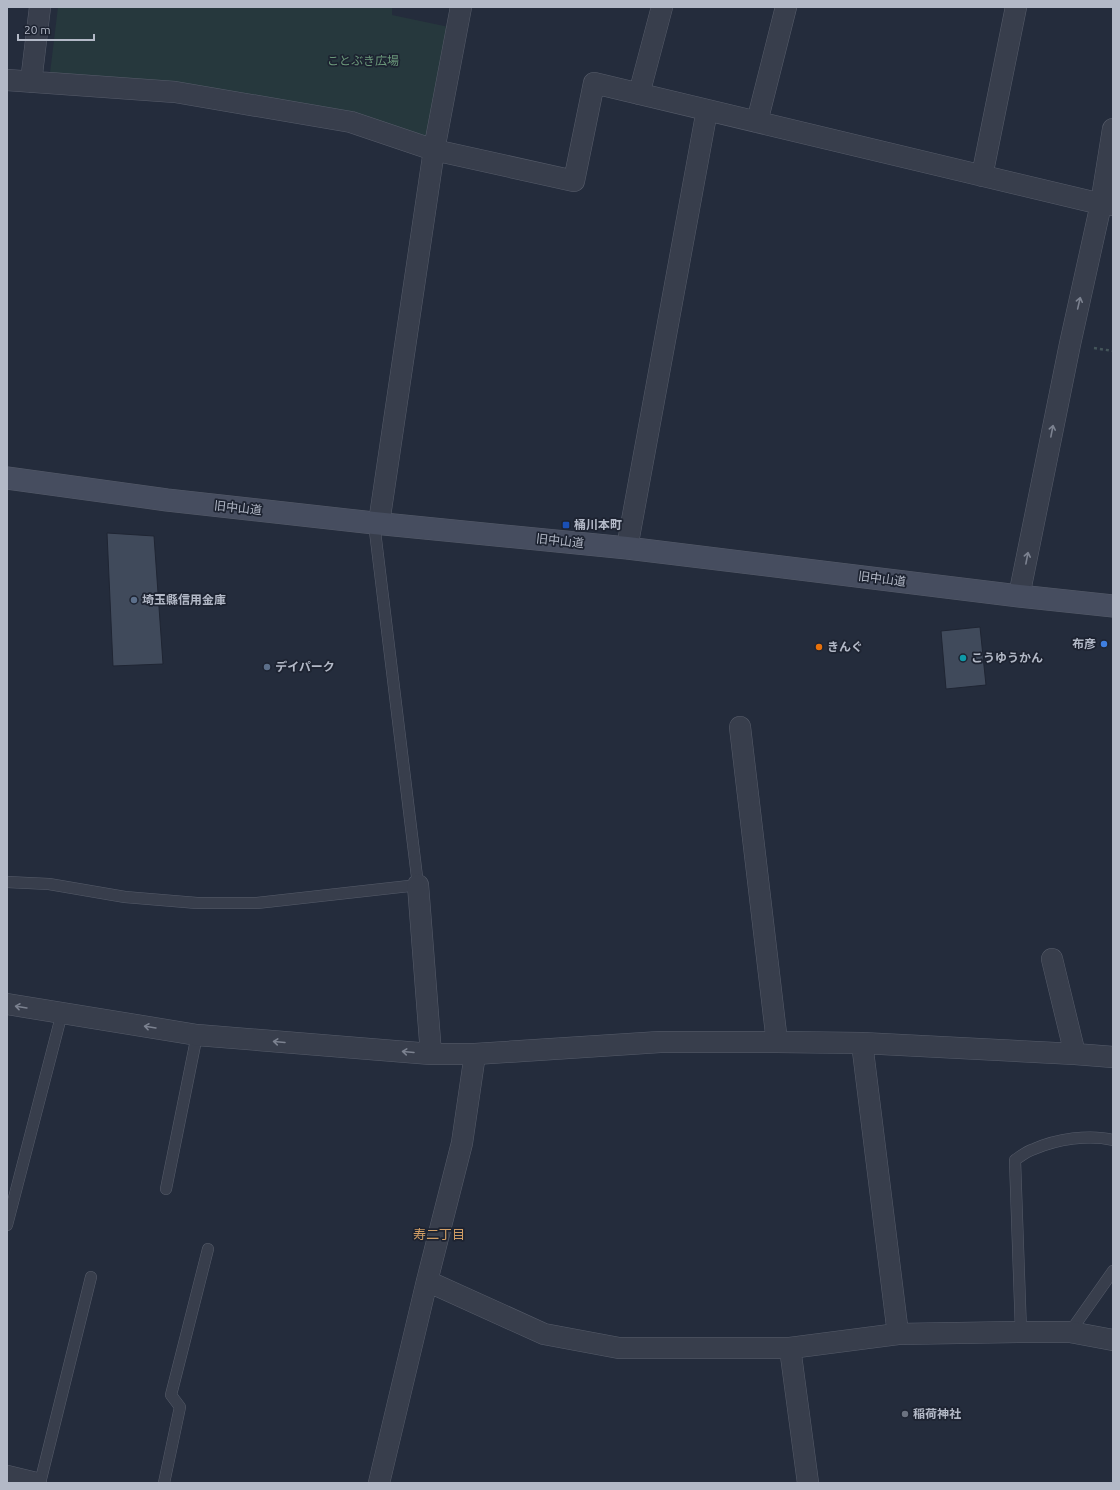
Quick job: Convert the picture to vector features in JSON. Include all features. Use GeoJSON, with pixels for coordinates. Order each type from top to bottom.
{"type":"FeatureCollection","features":[{"type":"Feature","properties":{"kind":"main road","name":"旧中山道"},"geometry":{"type":"LineString","coordinates":[[7,478],[167,500],[627,548],[1019,596],[1113,606]]}},
{"type":"Feature","properties":{"kind":"street"},"geometry":{"type":"LineString","coordinates":[[31,82],[40,7]]}},
{"type":"Feature","properties":{"kind":"street"},"geometry":{"type":"LineString","coordinates":[[376,523],[434,150],[461,7]]}},
{"type":"Feature","properties":{"kind":"street"},"geometry":{"type":"LineString","coordinates":[[639,94],[662,7]]}},
{"type":"Feature","properties":{"kind":"street"},"geometry":{"type":"LineString","coordinates":[[758,122],[786,7]]}},
{"type":"Feature","properties":{"kind":"street"},"geometry":{"type":"LineString","coordinates":[[982,176],[1016,7]]}},
{"type":"Feature","properties":{"kind":"street"},"geometry":{"type":"LineString","coordinates":[[7,80],[175,92],[351,122],[434,150],[574,181],[594,83],[1107,205]]}},
{"type":"Feature","properties":{"kind":"street"},"geometry":{"type":"LineString","coordinates":[[627,548],[707,110]]}},
{"type":"Feature","properties":{"kind":"street"},"geometry":{"type":"LineString","coordinates":[[1019,596],[1070,344],[1107,205],[1113,129]]}},
{"type":"Feature","properties":{"kind":"street"},"geometry":{"type":"LineString","coordinates":[[740,727],[777,1042]]}},
{"type":"Feature","properties":{"kind":"street"},"geometry":{"type":"LineString","coordinates":[[418,884],[431,1054]]}},
{"type":"Feature","properties":{"kind":"street"},"geometry":{"type":"LineString","coordinates":[[1052,958],[1075,1054]]}},
{"type":"Feature","properties":{"kind":"street"},"geometry":{"type":"LineString","coordinates":[[7,1004],[197,1035],[431,1054],[475,1054],[660,1042],[777,1042],[862,1043],[1113,1057]]}},
{"type":"Feature","properties":{"kind":"street"},"geometry":{"type":"LineString","coordinates":[[862,1043],[898,1334]]}},
{"type":"Feature","properties":{"kind":"street"},"geometry":{"type":"LineString","coordinates":[[379,1483],[427,1281],[462,1143],[475,1054]]}},
{"type":"Feature","properties":{"kind":"street"},"geometry":{"type":"LineString","coordinates":[[427,1281],[544,1334],[619,1348],[790,1348],[898,1334],[1020,1332],[1070,1332],[1113,1340]]}},
{"type":"Feature","properties":{"kind":"street"},"geometry":{"type":"LineString","coordinates":[[790,1348],[808,1483]]}},
{"type":"Feature","properties":{"kind":"street"},"geometry":{"type":"LineString","coordinates":[[7,1476],[36,1483]]}},
{"type":"Feature","properties":{"kind":"lane"},"geometry":{"type":"LineString","coordinates":[[7,882],[49,884],[125,896],[197,902],[257,903],[418,884],[376,523]]}},
{"type":"Feature","properties":{"kind":"lane"},"geometry":{"type":"LineString","coordinates":[[7,1225],[62,1013]]}},
{"type":"Feature","properties":{"kind":"lane"},"geometry":{"type":"LineString","coordinates":[[166,1189],[197,1035]]}},
{"type":"Feature","properties":{"kind":"lane"},"geometry":{"type":"LineString","coordinates":[[1020,1332],[1015,1160],[1033,1149],[1075,1137],[1106,1138],[1113,1140]]}},
{"type":"Feature","properties":{"kind":"lane"},"geometry":{"type":"LineString","coordinates":[[164,1483],[180,1407],[171,1395],[208,1249]]}},
{"type":"Feature","properties":{"kind":"lane"},"geometry":{"type":"LineString","coordinates":[[1070,1332],[1113,1271]]}},
{"type":"Feature","properties":{"kind":"lane"},"geometry":{"type":"LineString","coordinates":[[40,1483],[91,1277]]}},
{"type":"Feature","properties":{"kind":"green space","name":"ことぶき広場"},"geometry":{"type":"Polygon","coordinates":[[[58,7],[392,7],[392,15],[449,27],[426,138],[50,73],[58,7]]]}},
{"type":"Feature","properties":{"kind":"building","name":"埼玉縣信用金庫"},"geometry":{"type":"Polygon","coordinates":[[[107,533],[154,536],[163,664],[113,666],[107,533]]]}},
{"type":"Feature","properties":{"kind":"building","name":"こうゆうかん"},"geometry":{"type":"Polygon","coordinates":[[[980,627],[986,685],[946,689],[941,631],[980,627]]]}},
{"type":"Feature","properties":{"kind":"place","name":"桶川本町"},"geometry":{"type":"Point","coordinates":[566,525]}},
{"type":"Feature","properties":{"kind":"place","name":"埼玉縣信用金庫"},"geometry":{"type":"Point","coordinates":[134,600]}},
{"type":"Feature","properties":{"kind":"place","name":"布彦"},"geometry":{"type":"Point","coordinates":[1104,644]}},
{"type":"Feature","properties":{"kind":"place","name":"きんぐ"},"geometry":{"type":"Point","coordinates":[819,647]}},
{"type":"Feature","properties":{"kind":"place","name":"こうゆうかん"},"geometry":{"type":"Point","coordinates":[963,658]}},
{"type":"Feature","properties":{"kind":"place","name":"デイパーク"},"geometry":{"type":"Point","coordinates":[267,667]}},
{"type":"Feature","properties":{"kind":"place","name":"稲荷神社"},"geometry":{"type":"Point","coordinates":[905,1414]}},
{"type":"Feature","properties":{"kind":"district","name":"寿二丁目"},"geometry":{"type":"Point","coordinates":[439,1234]}}]}
